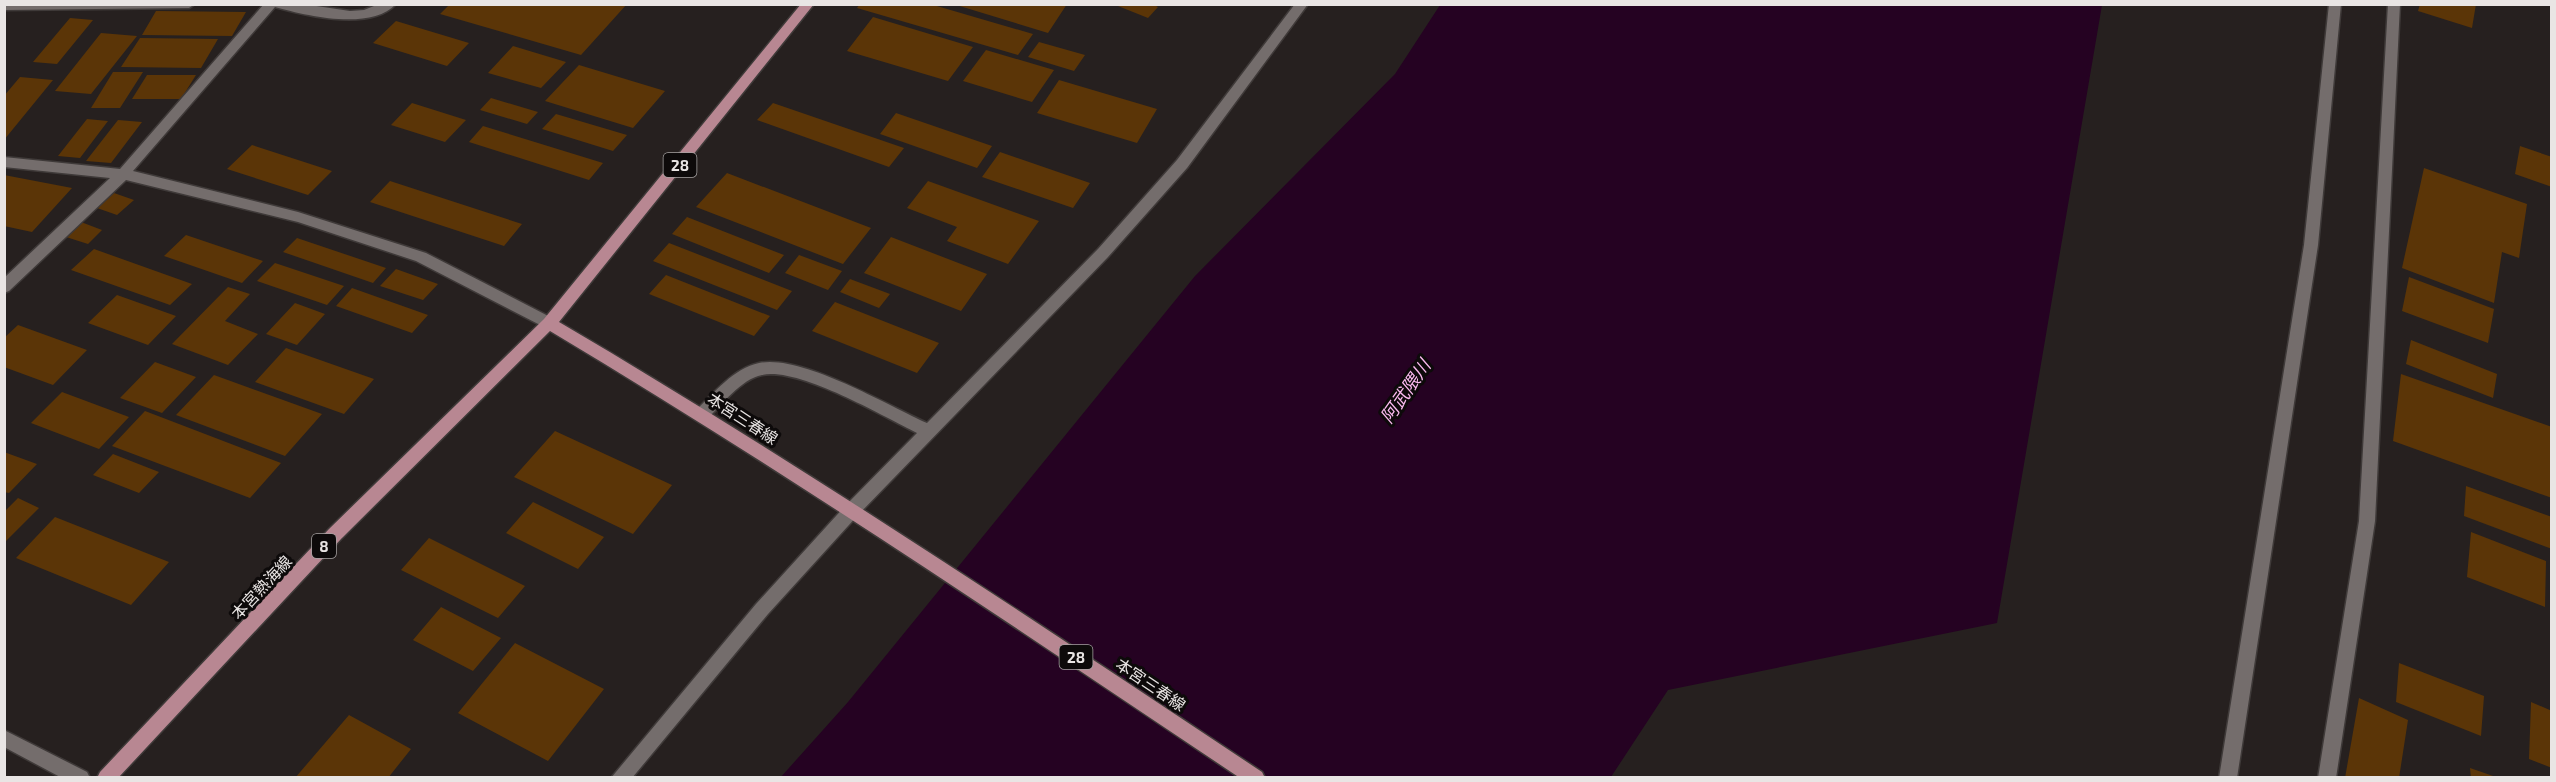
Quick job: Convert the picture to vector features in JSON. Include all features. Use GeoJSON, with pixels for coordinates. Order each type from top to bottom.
{"type":"FeatureCollection","features":[{"type":"Feature","properties":{"kind":"main road","name":"28"},"geometry":{"type":"LineString","coordinates":[[549,324],[808,4]]}},
{"type":"Feature","properties":{"kind":"main road","name":"本宮三春線"},"geometry":{"type":"LineString","coordinates":[[549,324],[702,414],[896,537],[1256,777]]}},
{"type":"Feature","properties":{"kind":"main road","name":"本宮熱海線"},"geometry":{"type":"LineString","coordinates":[[106,777],[335,534],[549,324]]}},
{"type":"Feature","properties":{"kind":"street"},"geometry":{"type":"LineString","coordinates":[[4,6],[189,4]]}},
{"type":"Feature","properties":{"kind":"street"},"geometry":{"type":"LineString","coordinates":[[4,287],[123,174],[271,4]]}},
{"type":"Feature","properties":{"kind":"street"},"geometry":{"type":"LineString","coordinates":[[279,4],[360,16],[377,14],[390,4]]}},
{"type":"Feature","properties":{"kind":"street"},"geometry":{"type":"LineString","coordinates":[[620,777],[762,609],[852,510],[1103,253],[1182,164],[1302,4]]}},
{"type":"Feature","properties":{"kind":"street"},"geometry":{"type":"LineString","coordinates":[[2228,777],[2311,245],[2335,4]]}},
{"type":"Feature","properties":{"kind":"street"},"geometry":{"type":"LineString","coordinates":[[2327,777],[2367,521],[2394,4]]}},
{"type":"Feature","properties":{"kind":"street"},"geometry":{"type":"LineString","coordinates":[[4,162],[123,174],[298,217],[421,257],[549,324]]}},
{"type":"Feature","properties":{"kind":"street"},"geometry":{"type":"LineString","coordinates":[[702,414],[750,374],[762,368],[783,368],[806,375],[929,431]]}},
{"type":"Feature","properties":{"kind":"street"},"geometry":{"type":"LineString","coordinates":[[4,738],[81,777]]}},
{"type":"Feature","properties":{"kind":"water","name":"阿武隈川"},"geometry":{"type":"Polygon","coordinates":[[[1440,5],[2102,5],[1997,623],[1668,690],[1611,777],[780,778],[848,702],[1195,276],[1395,74],[1440,5]]]}},
{"type":"Feature","properties":{"kind":"building"},"geometry":{"type":"Polygon","coordinates":[[[450,4],[627,4],[581,55],[440,14],[450,4]]]}},
{"type":"Feature","properties":{"kind":"building"},"geometry":{"type":"Polygon","coordinates":[[[860,4],[930,4],[1033,34],[1018,55],[857,8],[860,4]]]}},
{"type":"Feature","properties":{"kind":"building"},"geometry":{"type":"Polygon","coordinates":[[[953,4],[1067,4],[1048,33],[953,4]]]}},
{"type":"Feature","properties":{"kind":"building"},"geometry":{"type":"Polygon","coordinates":[[[1113,4],[1152,4],[1158,7],[1148,18],[1113,4]]]}},
{"type":"Feature","properties":{"kind":"building"},"geometry":{"type":"Polygon","coordinates":[[[2420,4],[2476,4],[2472,28],[2418,11],[2420,4]]]}},
{"type":"Feature","properties":{"kind":"building"},"geometry":{"type":"Polygon","coordinates":[[[156,11],[246,12],[232,36],[142,35],[156,11]]]}},
{"type":"Feature","properties":{"kind":"building"},"geometry":{"type":"Polygon","coordinates":[[[873,17],[973,47],[948,81],[847,51],[873,17]]]}},
{"type":"Feature","properties":{"kind":"building"},"geometry":{"type":"Polygon","coordinates":[[[70,18],[93,20],[57,64],[33,62],[70,18]]]}},
{"type":"Feature","properties":{"kind":"building"},"geometry":{"type":"Polygon","coordinates":[[[396,21],[469,43],[447,66],[373,43],[396,21]]]}},
{"type":"Feature","properties":{"kind":"building"},"geometry":{"type":"Polygon","coordinates":[[[101,33],[137,36],[91,94],[55,91],[101,33]]]}},
{"type":"Feature","properties":{"kind":"building"},"geometry":{"type":"Polygon","coordinates":[[[140,38],[218,39],[201,68],[121,67],[140,38]]]}},
{"type":"Feature","properties":{"kind":"building"},"geometry":{"type":"Polygon","coordinates":[[[1039,42],[1085,55],[1074,71],[1028,57],[1039,42]]]}},
{"type":"Feature","properties":{"kind":"building"},"geometry":{"type":"Polygon","coordinates":[[[513,46],[566,62],[541,88],[488,73],[513,46]]]}},
{"type":"Feature","properties":{"kind":"building"},"geometry":{"type":"Polygon","coordinates":[[[986,50],[1054,70],[1032,102],[963,81],[986,50]]]}},
{"type":"Feature","properties":{"kind":"building"},"geometry":{"type":"Polygon","coordinates":[[[579,65],[665,91],[633,128],[545,101],[579,65]]]}},
{"type":"Feature","properties":{"kind":"building"},"geometry":{"type":"Polygon","coordinates":[[[113,72],[143,72],[120,108],[91,108],[113,72]]]}},
{"type":"Feature","properties":{"kind":"building"},"geometry":{"type":"Polygon","coordinates":[[[147,75],[196,75],[181,99],[132,99],[147,75]]]}},
{"type":"Feature","properties":{"kind":"building"},"geometry":{"type":"Polygon","coordinates":[[[20,77],[53,80],[4,140],[4,96],[20,77]]]}},
{"type":"Feature","properties":{"kind":"building"},"geometry":{"type":"Polygon","coordinates":[[[1059,80],[1157,109],[1137,143],[1037,113],[1059,80]]]}},
{"type":"Feature","properties":{"kind":"building"},"geometry":{"type":"Polygon","coordinates":[[[491,98],[538,112],[527,124],[480,110],[491,98]]]}},
{"type":"Feature","properties":{"kind":"building"},"geometry":{"type":"Polygon","coordinates":[[[412,103],[466,120],[445,142],[391,125],[412,103]]]}},
{"type":"Feature","properties":{"kind":"building"},"geometry":{"type":"Polygon","coordinates":[[[773,103],[904,148],[889,167],[757,120],[773,103]]]}},
{"type":"Feature","properties":{"kind":"building"},"geometry":{"type":"Polygon","coordinates":[[[896,113],[992,146],[977,168],[880,134],[896,113]]]}},
{"type":"Feature","properties":{"kind":"building"},"geometry":{"type":"Polygon","coordinates":[[[556,114],[627,135],[613,151],[542,129],[556,114]]]}},
{"type":"Feature","properties":{"kind":"building"},"geometry":{"type":"Polygon","coordinates":[[[87,119],[108,121],[80,158],[58,156],[87,119]]]}},
{"type":"Feature","properties":{"kind":"building"},"geometry":{"type":"Polygon","coordinates":[[[118,120],[142,122],[111,163],[86,161],[118,120]]]}},
{"type":"Feature","properties":{"kind":"building"},"geometry":{"type":"Polygon","coordinates":[[[483,126],[603,163],[589,180],[469,142],[483,126]]]}},
{"type":"Feature","properties":{"kind":"building"},"geometry":{"type":"Polygon","coordinates":[[[252,145],[332,171],[308,195],[227,169],[252,145]]]}},
{"type":"Feature","properties":{"kind":"building"},"geometry":{"type":"Polygon","coordinates":[[[2520,146],[2552,157],[2552,187],[2515,174],[2520,146]]]}},
{"type":"Feature","properties":{"kind":"building"},"geometry":{"type":"Polygon","coordinates":[[[1000,152],[1090,183],[1073,208],[982,177],[1000,152]]]}},
{"type":"Feature","properties":{"kind":"building"},"geometry":{"type":"Polygon","coordinates":[[[2424,168],[2527,204],[2519,258],[2502,252],[2494,303],[2402,268],[2424,168]]]}},
{"type":"Feature","properties":{"kind":"building"},"geometry":{"type":"Polygon","coordinates":[[[727,173],[871,228],[843,264],[696,207],[727,173]]]}},
{"type":"Feature","properties":{"kind":"building"},"geometry":{"type":"Polygon","coordinates":[[[4,175],[72,188],[32,232],[4,226],[4,175]]]}},
{"type":"Feature","properties":{"kind":"building"},"geometry":{"type":"Polygon","coordinates":[[[390,181],[522,224],[504,246],[370,202],[390,181]]]}},
{"type":"Feature","properties":{"kind":"building"},"geometry":{"type":"Polygon","coordinates":[[[928,181],[1039,221],[1008,264],[947,241],[957,227],[907,208],[928,181]]]}},
{"type":"Feature","properties":{"kind":"building"},"geometry":{"type":"Polygon","coordinates":[[[114,193],[134,200],[117,215],[97,208],[114,193]]]}},
{"type":"Feature","properties":{"kind":"building"},"geometry":{"type":"Polygon","coordinates":[[[687,217],[784,255],[769,273],[672,234],[687,217]]]}},
{"type":"Feature","properties":{"kind":"building"},"geometry":{"type":"Polygon","coordinates":[[[81,222],[102,230],[88,244],[66,237],[81,222]]]}},
{"type":"Feature","properties":{"kind":"building"},"geometry":{"type":"Polygon","coordinates":[[[186,235],[263,261],[242,283],[164,256],[186,235]]]}},
{"type":"Feature","properties":{"kind":"building"},"geometry":{"type":"Polygon","coordinates":[[[891,237],[987,274],[961,311],[864,273],[891,237]]]}},
{"type":"Feature","properties":{"kind":"building"},"geometry":{"type":"Polygon","coordinates":[[[297,238],[386,268],[373,283],[283,252],[297,238]]]}},
{"type":"Feature","properties":{"kind":"building"},"geometry":{"type":"Polygon","coordinates":[[[669,243],[792,291],[777,310],[653,261],[669,243]]]}},
{"type":"Feature","properties":{"kind":"building"},"geometry":{"type":"Polygon","coordinates":[[[94,249],[192,284],[170,305],[71,270],[94,249]]]}},
{"type":"Feature","properties":{"kind":"building"},"geometry":{"type":"Polygon","coordinates":[[[799,255],[842,271],[828,290],[785,273],[799,255]]]}},
{"type":"Feature","properties":{"kind":"building"},"geometry":{"type":"Polygon","coordinates":[[[275,263],[344,286],[327,305],[257,281],[275,263]]]}},
{"type":"Feature","properties":{"kind":"building"},"geometry":{"type":"Polygon","coordinates":[[[396,269],[438,284],[423,300],[380,286],[396,269]]]}},
{"type":"Feature","properties":{"kind":"building"},"geometry":{"type":"Polygon","coordinates":[[[666,275],[770,316],[754,336],[649,294],[666,275]]]}},
{"type":"Feature","properties":{"kind":"building"},"geometry":{"type":"Polygon","coordinates":[[[2409,277],[2494,309],[2488,343],[2402,311],[2409,277]]]}},
{"type":"Feature","properties":{"kind":"building"},"geometry":{"type":"Polygon","coordinates":[[[850,279],[890,294],[879,308],[840,292],[850,279]]]}},
{"type":"Feature","properties":{"kind":"building"},"geometry":{"type":"Polygon","coordinates":[[[228,287],[250,294],[225,321],[258,334],[228,365],[172,344],[228,287]]]}},
{"type":"Feature","properties":{"kind":"building"},"geometry":{"type":"Polygon","coordinates":[[[352,288],[428,315],[412,333],[336,306],[352,288]]]}},
{"type":"Feature","properties":{"kind":"building"},"geometry":{"type":"Polygon","coordinates":[[[117,295],[176,316],[148,345],[88,323],[117,295]]]}},
{"type":"Feature","properties":{"kind":"building"},"geometry":{"type":"Polygon","coordinates":[[[835,302],[939,343],[917,373],[812,331],[835,302]]]}},
{"type":"Feature","properties":{"kind":"building"},"geometry":{"type":"Polygon","coordinates":[[[295,303],[325,314],[297,345],[266,334],[295,303]]]}},
{"type":"Feature","properties":{"kind":"building"},"geometry":{"type":"Polygon","coordinates":[[[18,325],[87,350],[53,385],[4,367],[4,338],[18,325]]]}},
{"type":"Feature","properties":{"kind":"building"},"geometry":{"type":"Polygon","coordinates":[[[2411,340],[2497,374],[2493,398],[2406,364],[2411,340]]]}},
{"type":"Feature","properties":{"kind":"building"},"geometry":{"type":"Polygon","coordinates":[[[286,348],[374,379],[344,414],[255,382],[286,348]]]}},
{"type":"Feature","properties":{"kind":"building"},"geometry":{"type":"Polygon","coordinates":[[[155,362],[196,377],[162,413],[120,398],[155,362]]]}},
{"type":"Feature","properties":{"kind":"building"},"geometry":{"type":"Polygon","coordinates":[[[2401,374],[2552,427],[2552,498],[2393,441],[2401,374]]]}},
{"type":"Feature","properties":{"kind":"building"},"geometry":{"type":"Polygon","coordinates":[[[214,375],[322,414],[285,456],[176,415],[214,375]]]}},
{"type":"Feature","properties":{"kind":"building"},"geometry":{"type":"Polygon","coordinates":[[[62,392],[129,417],[99,449],[31,423],[62,392]]]}},
{"type":"Feature","properties":{"kind":"building"},"geometry":{"type":"Polygon","coordinates":[[[145,411],[281,463],[250,498],[112,446],[145,411]]]}},
{"type":"Feature","properties":{"kind":"building"},"geometry":{"type":"Polygon","coordinates":[[[555,431],[672,485],[633,534],[514,477],[555,431]]]}},
{"type":"Feature","properties":{"kind":"building"},"geometry":{"type":"Polygon","coordinates":[[[4,452],[37,464],[9,493],[4,492],[4,452]]]}},
{"type":"Feature","properties":{"kind":"building"},"geometry":{"type":"Polygon","coordinates":[[[113,454],[159,472],[139,493],[93,475],[113,454]]]}},
{"type":"Feature","properties":{"kind":"building"},"geometry":{"type":"Polygon","coordinates":[[[2466,486],[2552,517],[2552,549],[2464,516],[2466,486]]]}},
{"type":"Feature","properties":{"kind":"building"},"geometry":{"type":"Polygon","coordinates":[[[18,498],[39,508],[4,543],[4,512],[18,498]]]}},
{"type":"Feature","properties":{"kind":"building"},"geometry":{"type":"Polygon","coordinates":[[[533,502],[604,537],[578,569],[506,533],[533,502]]]}},
{"type":"Feature","properties":{"kind":"building"},"geometry":{"type":"Polygon","coordinates":[[[55,517],[169,562],[131,605],[16,558],[55,517]]]}},
{"type":"Feature","properties":{"kind":"building"},"geometry":{"type":"Polygon","coordinates":[[[2471,532],[2546,561],[2545,607],[2467,577],[2471,532]]]}},
{"type":"Feature","properties":{"kind":"building"},"geometry":{"type":"Polygon","coordinates":[[[429,538],[525,586],[498,618],[401,570],[429,538]]]}},
{"type":"Feature","properties":{"kind":"building"},"geometry":{"type":"Polygon","coordinates":[[[441,607],[501,638],[473,671],[413,640],[441,607]]]}},
{"type":"Feature","properties":{"kind":"building"},"geometry":{"type":"Polygon","coordinates":[[[515,643],[604,689],[548,761],[458,713],[515,643]]]}},
{"type":"Feature","properties":{"kind":"building"},"geometry":{"type":"Polygon","coordinates":[[[2399,663],[2484,696],[2481,736],[2396,702],[2399,663]]]}},
{"type":"Feature","properties":{"kind":"building"},"geometry":{"type":"Polygon","coordinates":[[[2359,698],[2408,720],[2399,778],[2345,778],[2359,698]]]}},
{"type":"Feature","properties":{"kind":"building"},"geometry":{"type":"Polygon","coordinates":[[[2531,702],[2552,711],[2552,768],[2529,759],[2531,702]]]}},
{"type":"Feature","properties":{"kind":"building"},"geometry":{"type":"Polygon","coordinates":[[[349,715],[411,749],[388,778],[295,778],[349,715]]]}},
{"type":"Feature","properties":{"kind":"building"},"geometry":{"type":"Polygon","coordinates":[[[2470,768],[2496,777],[2496,778],[2471,778],[2470,768]]]}}]}
